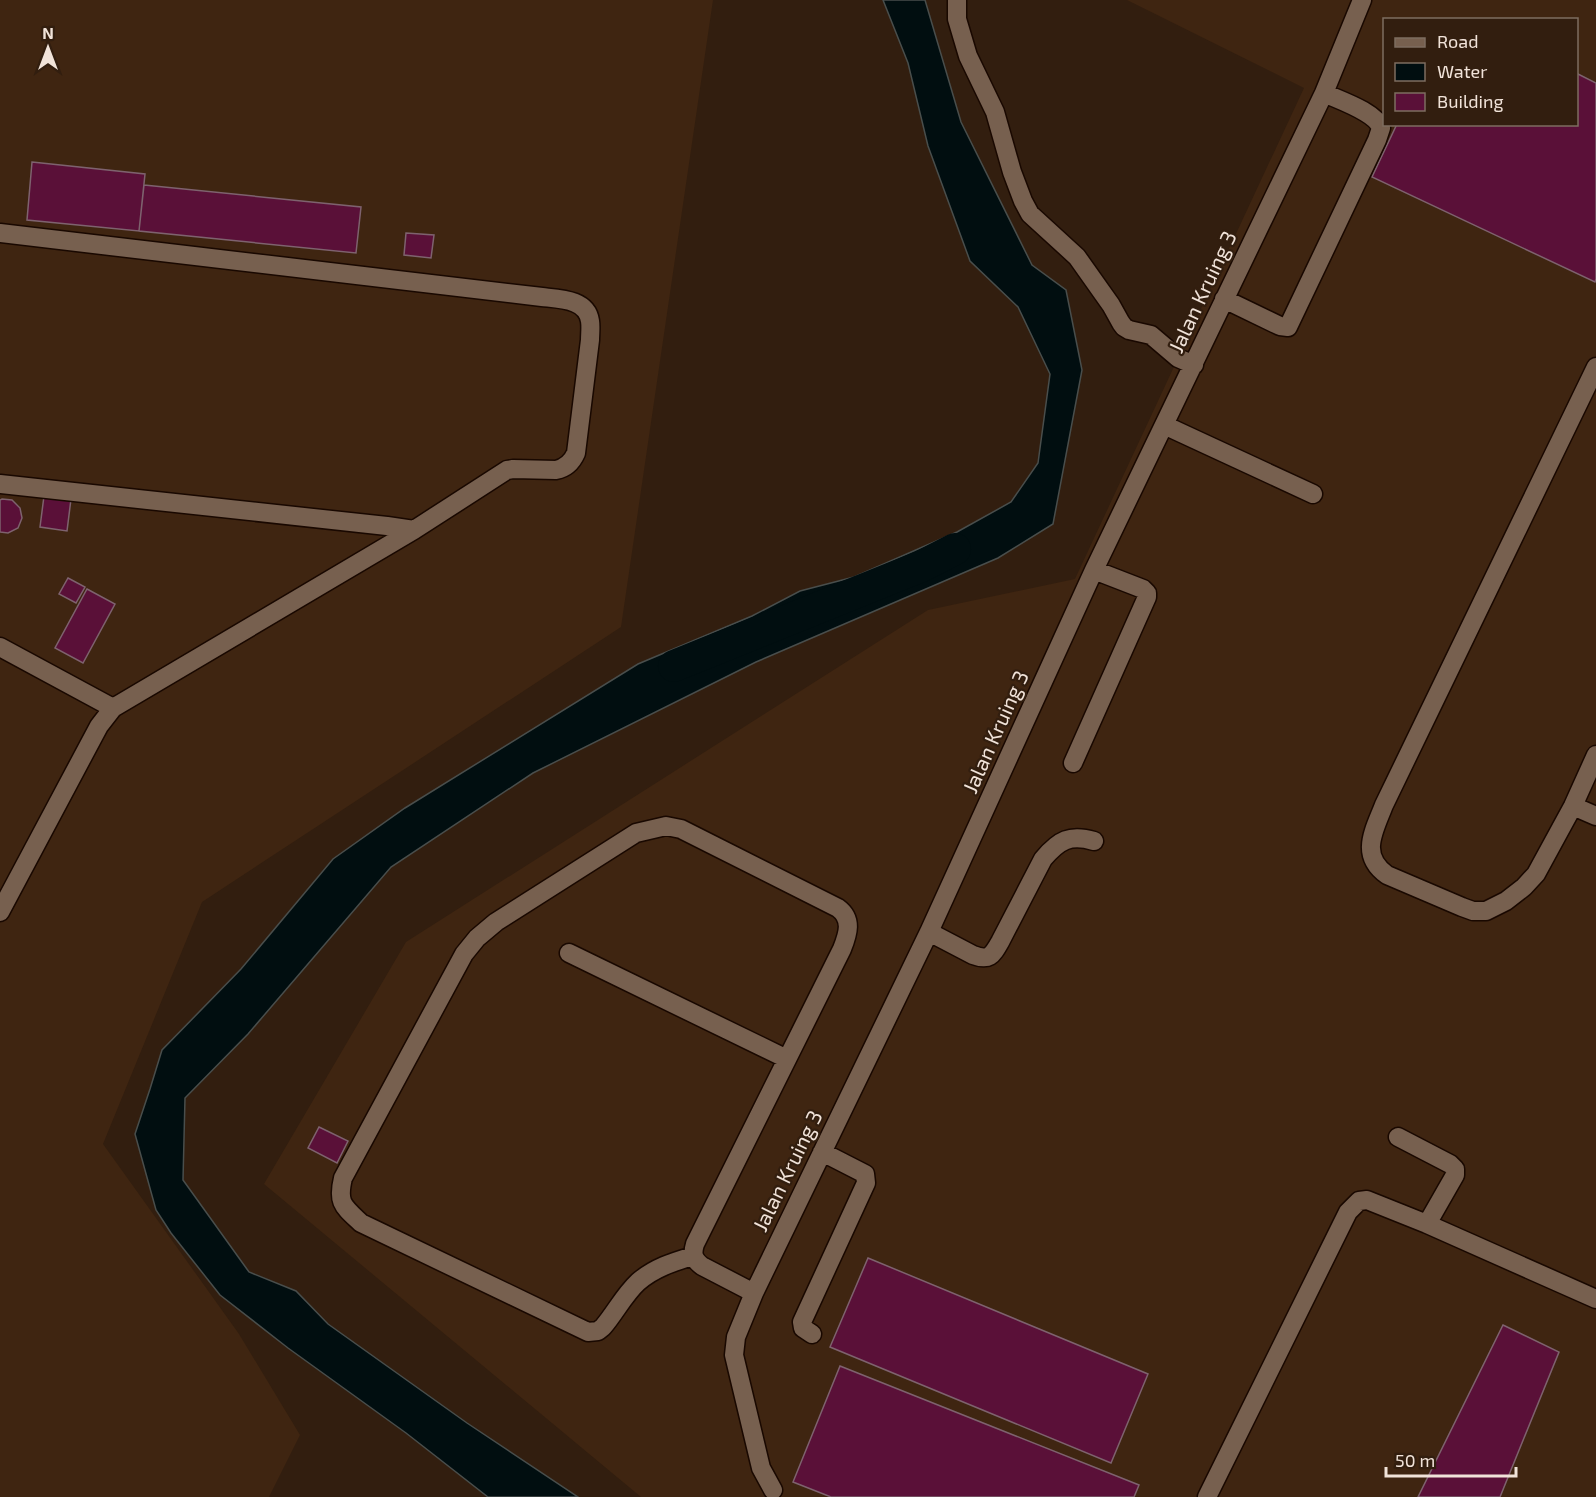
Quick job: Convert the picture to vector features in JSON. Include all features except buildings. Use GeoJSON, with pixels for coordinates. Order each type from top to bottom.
{"type":"FeatureCollection","features":[{"type":"Feature","properties":{"kind":"street"},"geometry":{"type":"LineString","coordinates":[[957,0],[957,19],[968,56],[995,112],[1012,172],[1030,214],[1077,257],[1124,327],[1151,335],[1178,358],[1194,364]]}},
{"type":"Feature","properties":{"kind":"street","name":"Jalan Kruing 3"},"geometry":{"type":"LineString","coordinates":[[773,1490],[761,1468],[734,1355],[736,1337],[754,1293],[929,932],[1094,570],[1324,93],[1362,0]]}},
{"type":"Feature","properties":{"kind":"street"},"geometry":{"type":"LineString","coordinates":[[1224,299],[1280,326],[1288,327],[1381,128],[1370,115],[1324,93]]}},
{"type":"Feature","properties":{"kind":"street"},"geometry":{"type":"LineString","coordinates":[[0,233],[542,297],[576,302],[586,311],[590,319],[590,340],[576,453],[573,458],[562,469],[507,470],[414,530],[113,708],[99,726],[0,912]]}},
{"type":"Feature","properties":{"kind":"street"},"geometry":{"type":"LineString","coordinates":[[1596,367],[1384,805],[1374,829],[1370,850],[1372,859],[1376,867],[1386,875],[1462,908],[1486,911],[1506,901],[1536,874],[1573,806],[1596,755]]}},
{"type":"Feature","properties":{"kind":"street"},"geometry":{"type":"LineString","coordinates":[[1164,425],[1313,494]]}},
{"type":"Feature","properties":{"kind":"street"},"geometry":{"type":"LineString","coordinates":[[0,484],[414,530]]}},
{"type":"Feature","properties":{"kind":"street"},"geometry":{"type":"LineString","coordinates":[[1073,763],[1147,597],[1143,589],[1094,570]]}},
{"type":"Feature","properties":{"kind":"street"},"geometry":{"type":"LineString","coordinates":[[0,647],[113,708]]}},
{"type":"Feature","properties":{"kind":"street"},"geometry":{"type":"LineString","coordinates":[[1573,806],[1596,816]]}},
{"type":"Feature","properties":{"kind":"street"},"geometry":{"type":"LineString","coordinates":[[693,1256],[654,1270],[637,1283],[603,1327],[598,1331],[588,1332],[361,1223],[342,1204],[339,1193],[343,1178],[464,954],[477,938],[496,921],[636,833],[666,826],[681,829],[838,908],[846,915],[849,928],[842,949],[695,1244],[693,1256],[702,1266],[754,1293]]}},
{"type":"Feature","properties":{"kind":"street"},"geometry":{"type":"LineString","coordinates":[[929,932],[973,955],[990,957],[1043,859],[1051,849],[1068,839],[1081,837],[1094,841]]}},
{"type":"Feature","properties":{"kind":"street"},"geometry":{"type":"LineString","coordinates":[[569,953],[787,1059]]}},
{"type":"Feature","properties":{"kind":"street"},"geometry":{"type":"LineString","coordinates":[[1398,1137],[1450,1164],[1455,1169],[1455,1175],[1427,1224]]}},
{"type":"Feature","properties":{"kind":"street"},"geometry":{"type":"LineString","coordinates":[[812,1334],[803,1328],[802,1322],[866,1183],[865,1174],[822,1152]]}},
{"type":"Feature","properties":{"kind":"street"},"geometry":{"type":"LineString","coordinates":[[1208,1497],[1348,1212],[1359,1201],[1367,1200],[1427,1224],[1596,1299]]}},
{"type":"Feature","properties":{"kind":"shaded area"},"geometry":{"type":"Polygon","coordinates":[[[0,0],[713,0],[621,627],[202,902],[103,1144],[239,1334],[300,1435],[269,1497],[0,1497],[0,0]]]}},
{"type":"Feature","properties":{"kind":"shaded area"},"geometry":{"type":"Polygon","coordinates":[[[1127,0],[1596,0],[1596,1497],[641,1497],[264,1184],[406,942],[928,610],[1075,579],[1304,88],[1127,0]]]}},
{"type":"Feature","properties":{"kind":"water"},"geometry":{"type":"Polygon","coordinates":[[[883,0],[925,0],[961,122],[1032,265],[1066,290],[1082,370],[1053,524],[998,558],[756,662],[533,773],[391,867],[248,1034],[185,1098],[183,1180],[249,1272],[296,1291],[328,1324],[467,1423],[578,1497],[488,1497],[220,1295],[171,1233],[156,1210],[135,1134],[162,1050],[241,969],[333,859],[405,808],[638,664],[752,616],[800,591],[854,577],[957,532],[1011,502],[1038,463],[1050,374],[1018,307],[970,261],[928,146],[908,63],[883,0]]]}},
{"type":"Feature","properties":{"kind":"waterway"},"geometry":{"type":"LineString","coordinates":[[674,666],[922,566],[955,549]]}}]}
